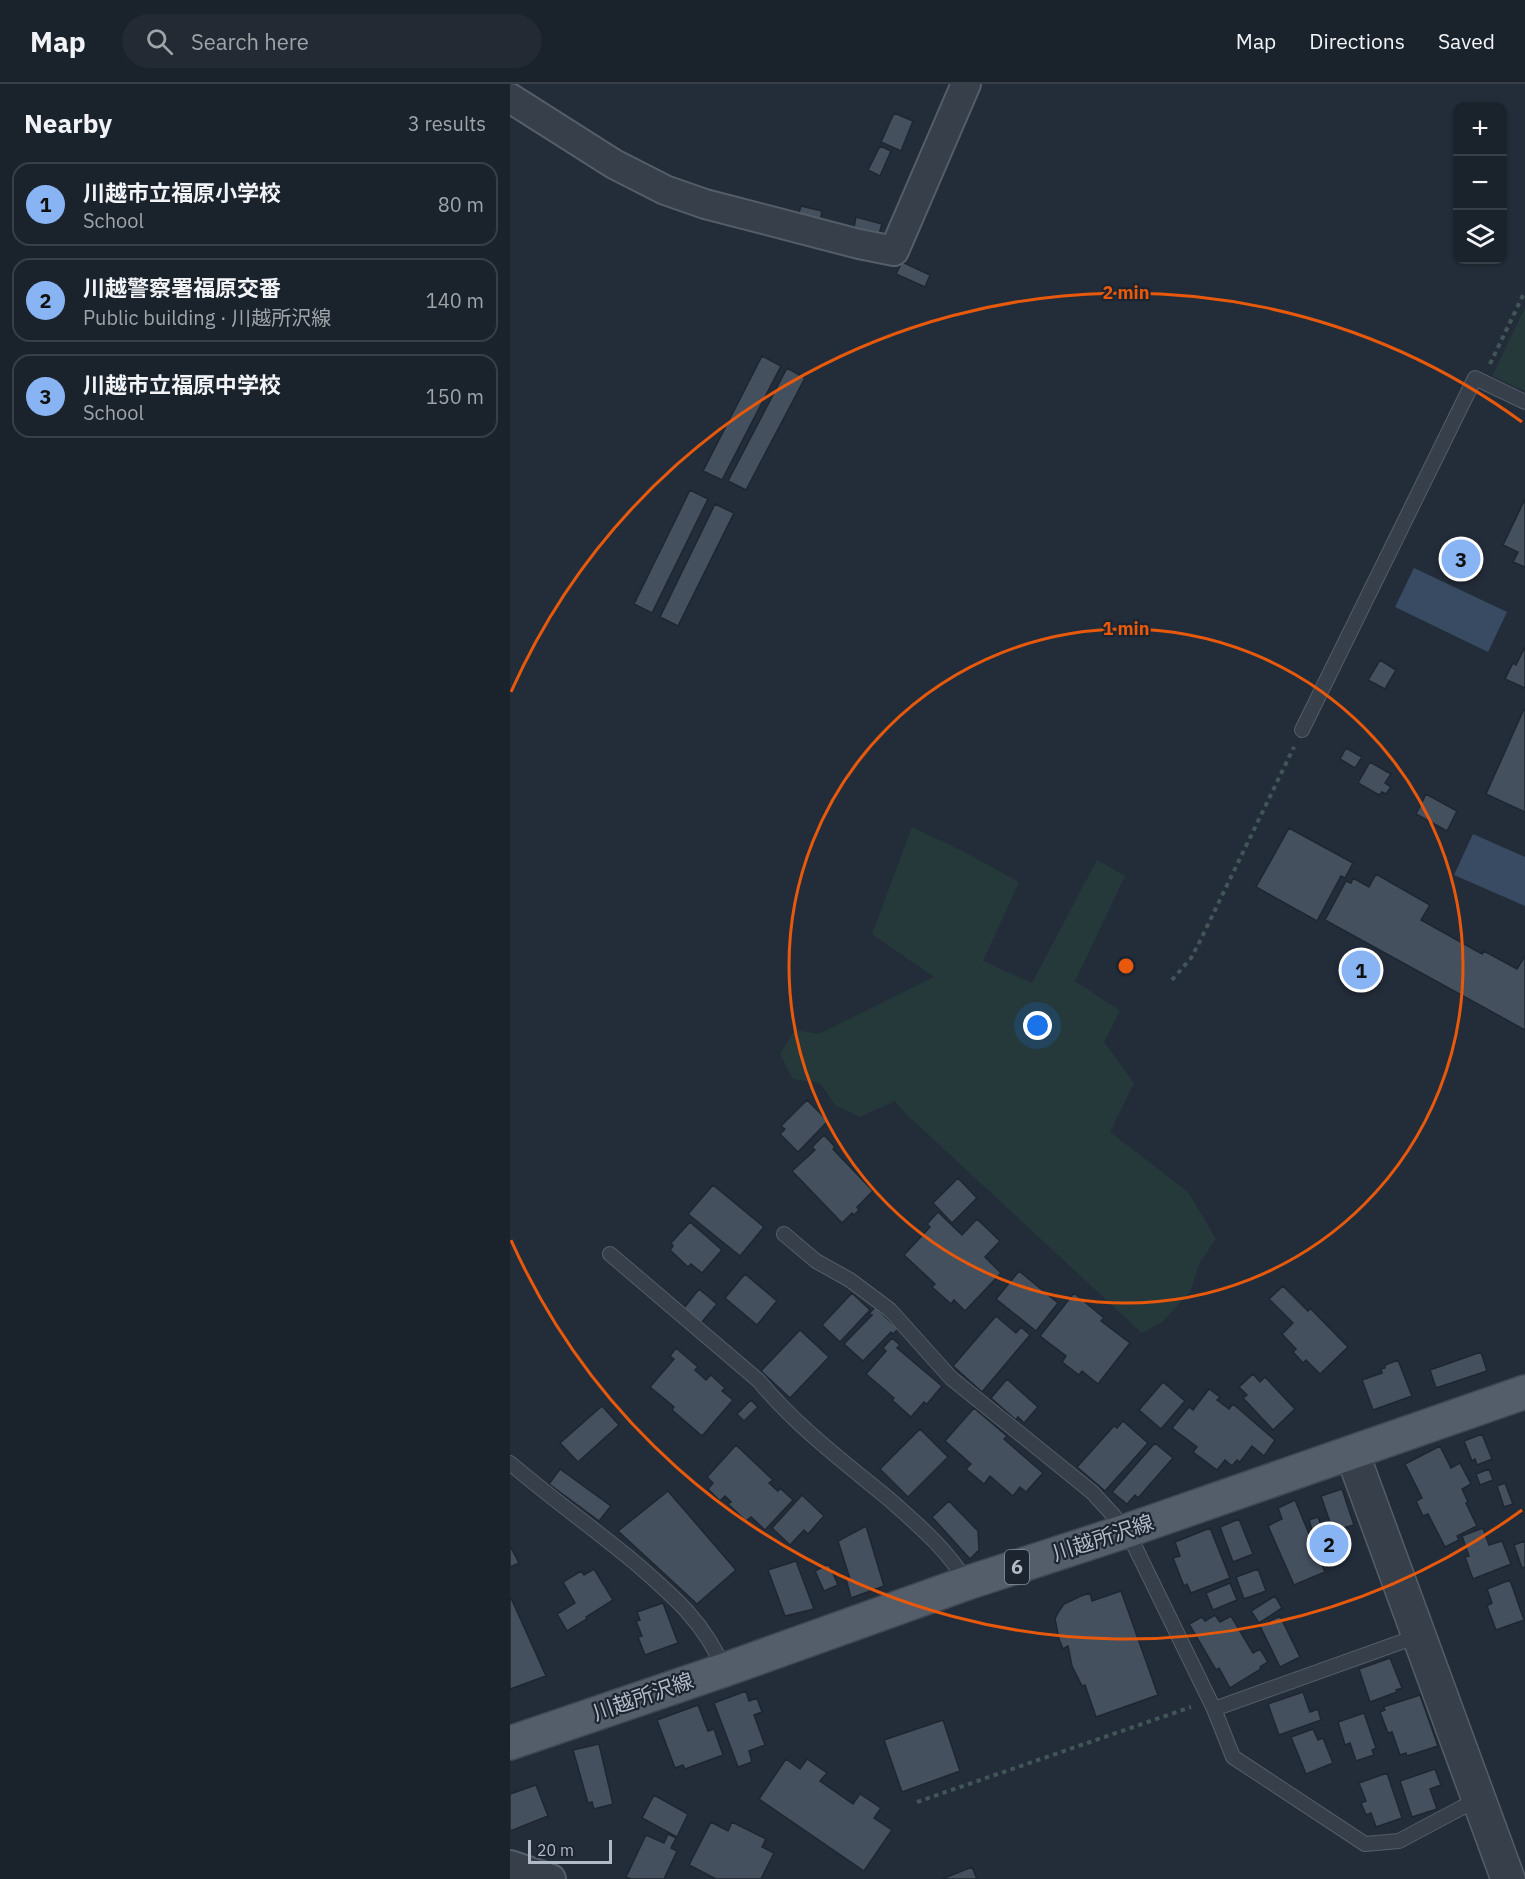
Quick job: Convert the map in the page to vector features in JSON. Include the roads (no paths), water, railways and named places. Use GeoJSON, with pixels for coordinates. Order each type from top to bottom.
{"type":"FeatureCollection","features":[{"type":"Feature","properties":{"kind":"main road","name":"川越所沢線"},"geometry":{"type":"LineString","coordinates":[[510,1743],[967,1583],[1126,1531],[1525,1392]]}},
{"type":"Feature","properties":{"kind":"street"},"geometry":{"type":"LineString","coordinates":[[510,98],[614,164],[665,190],[705,204],[894,251],[966,84]]}},
{"type":"Feature","properties":{"kind":"street"},"geometry":{"type":"LineString","coordinates":[[1352,1453],[1508,1879]]}},
{"type":"Feature","properties":{"kind":"street"},"geometry":{"type":"LineString","coordinates":[[510,1865],[551,1879]]}},
{"type":"Feature","properties":{"kind":"lane"},"geometry":{"type":"LineString","coordinates":[[1302,730],[1475,378],[1525,402]]}},
{"type":"Feature","properties":{"kind":"lane"},"geometry":{"type":"LineString","coordinates":[[784,1234],[816,1261],[850,1280],[890,1310],[951,1378],[1092,1492],[1126,1531],[1212,1705],[1233,1757],[1365,1844],[1399,1841],[1478,1801]]}},
{"type":"Feature","properties":{"kind":"lane"},"geometry":{"type":"LineString","coordinates":[[610,1254],[759,1381],[774,1400],[804,1427],[927,1532],[955,1564],[967,1583]]}},
{"type":"Feature","properties":{"kind":"lane"},"geometry":{"type":"LineString","coordinates":[[513,1470],[607,1540],[672,1595],[698,1623],[717,1653],[723,1670]]}},
{"type":"Feature","properties":{"kind":"lane"},"geometry":{"type":"LineString","coordinates":[[1212,1705],[1418,1636]]}},
{"type":"Feature","properties":{"kind":"water"},"geometry":{"type":"Polygon","coordinates":[[[1414,568],[1507,612],[1488,652],[1395,607],[1414,568]]]}},
{"type":"Feature","properties":{"kind":"water"},"geometry":{"type":"Polygon","coordinates":[[[1473,834],[1525,857],[1525,906],[1454,875],[1473,834]]]}},
{"type":"Feature","properties":{"kind":"place","name":"川越市立福原中学校"},"geometry":{"type":"Point","coordinates":[1461,559]}},
{"type":"Feature","properties":{"kind":"place","name":"川越市立福原小学校"},"geometry":{"type":"Point","coordinates":[1361,970]}},
{"type":"Feature","properties":{"kind":"place","name":"川越警察署福原交番"},"geometry":{"type":"Point","coordinates":[1329,1544]}}]}
